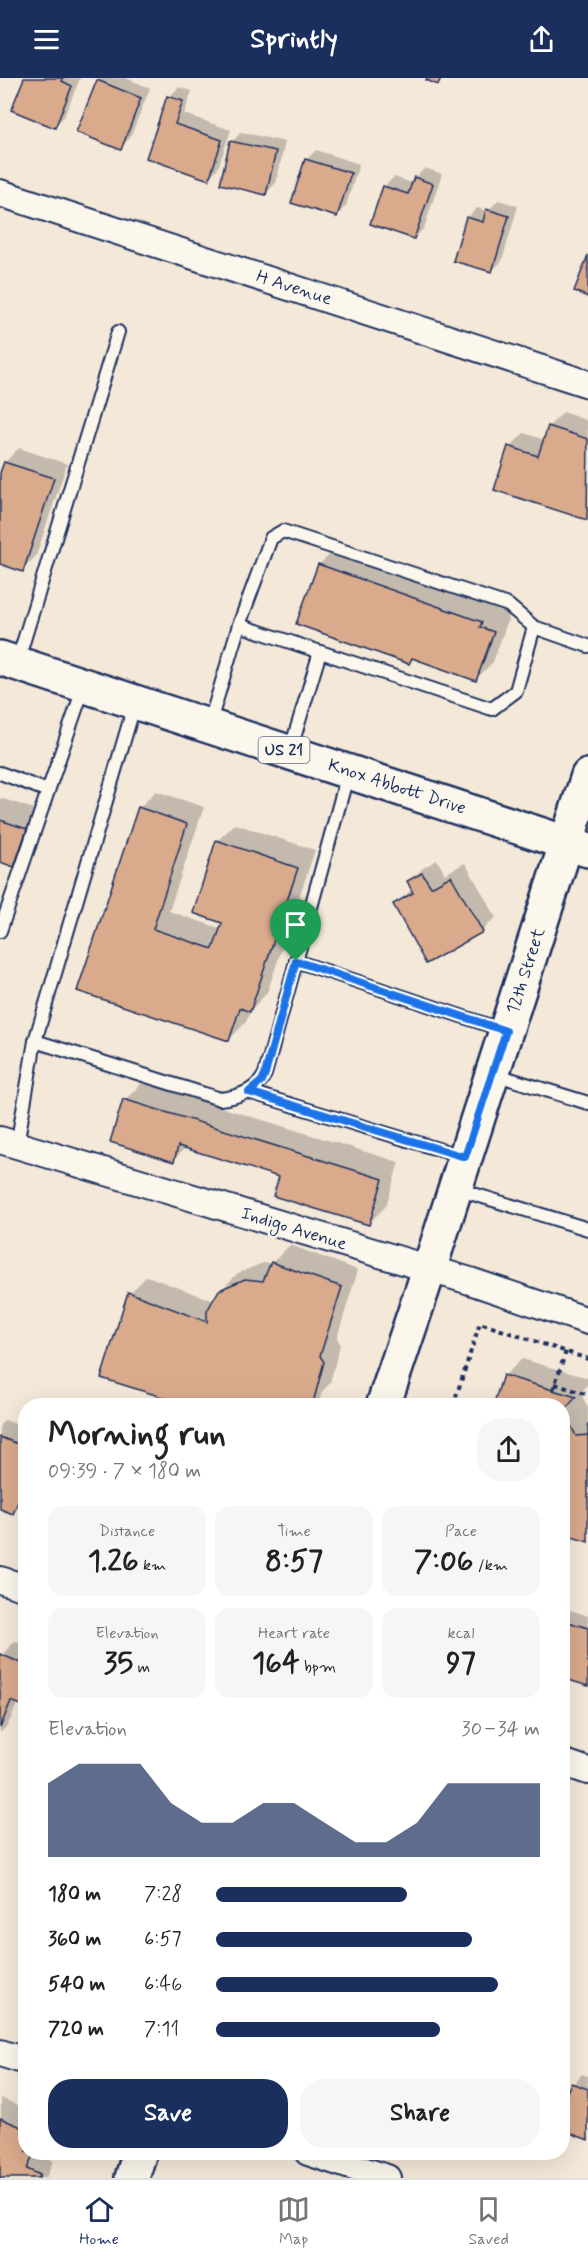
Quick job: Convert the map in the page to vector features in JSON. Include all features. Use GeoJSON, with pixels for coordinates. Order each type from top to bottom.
{"type":"FeatureCollection","features":[{"type":"Feature","properties":{"kind":"main road","name":"Knox Abbott Drive"},"geometry":{"type":"LineString","coordinates":[[9,661],[578,846]]}},
{"type":"Feature","properties":{"kind":"main road","name":"12th Street"},"geometry":{"type":"LineString","coordinates":[[386,1398],[506,1031],[578,846],[588,776]]}},
{"type":"Feature","properties":{"kind":"main road"},"geometry":{"type":"LineString","coordinates":[[132,2178],[138,2160]]}},
{"type":"Feature","properties":{"kind":"street","name":"H Avenue"},"geometry":{"type":"LineString","coordinates":[[0,193],[588,384]]}},
{"type":"Feature","properties":{"kind":"street","name":"Indigo Avenue"},"geometry":{"type":"LineString","coordinates":[[9,1143],[429,1270],[588,1321]]}},
{"type":"Feature","properties":{"kind":"street"},"geometry":{"type":"LineString","coordinates":[[0,1580],[18,1586]]}},
{"type":"Feature","properties":{"kind":"street"},"geometry":{"type":"LineString","coordinates":[[570,1765],[588,1771]]}},
{"type":"Feature","properties":{"kind":"street"},"geometry":{"type":"LineString","coordinates":[[0,2053],[18,2059]]}},
{"type":"Feature","properties":{"kind":"street"},"geometry":{"type":"LineString","coordinates":[[332,2160],[387,2178]]}},
{"type":"Feature","properties":{"kind":"lane"},"geometry":{"type":"LineString","coordinates":[[9,661],[118,332]]}},
{"type":"Feature","properties":{"kind":"lane"},"geometry":{"type":"LineString","coordinates":[[208,726],[239,625],[272,538],[283,531],[508,605],[534,627],[588,646]]}},
{"type":"Feature","properties":{"kind":"lane"},"geometry":{"type":"LineString","coordinates":[[239,625],[492,709],[516,691],[534,627]]}},
{"type":"Feature","properties":{"kind":"lane"},"geometry":{"type":"LineString","coordinates":[[290,752],[320,652]]}},
{"type":"Feature","properties":{"kind":"lane"},"geometry":{"type":"LineString","coordinates":[[0,931],[5,902],[48,791],[84,685]]}},
{"type":"Feature","properties":{"kind":"lane"},"geometry":{"type":"LineString","coordinates":[[9,1143],[35,1041],[135,702]]}},
{"type":"Feature","properties":{"kind":"lane"},"geometry":{"type":"LineString","coordinates":[[35,1041],[220,1099],[249,1092],[262,1081],[348,771]]}},
{"type":"Feature","properties":{"kind":"lane"},"geometry":{"type":"LineString","coordinates":[[0,773],[48,791]]}},
{"type":"Feature","properties":{"kind":"lane"},"geometry":{"type":"LineString","coordinates":[[296,961],[506,1031]]}},
{"type":"Feature","properties":{"kind":"lane"},"geometry":{"type":"LineString","coordinates":[[493,1074],[588,1103]]}},
{"type":"Feature","properties":{"kind":"lane"},"geometry":{"type":"LineString","coordinates":[[249,1092],[465,1157]]}},
{"type":"Feature","properties":{"kind":"lane"},"geometry":{"type":"LineString","coordinates":[[455,1189],[588,1229]]}},
{"type":"Feature","properties":{"kind":"path"},"geometry":{"type":"LineString","coordinates":[[456,1398],[480,1323],[588,1359]]}},
{"type":"Feature","properties":{"kind":"path"},"geometry":{"type":"LineString","coordinates":[[553,1390],[566,1351]]}},
{"type":"Feature","properties":{"kind":"path"},"geometry":{"type":"LineString","coordinates":[[555,1384],[588,1395]]}},
{"type":"Feature","properties":{"kind":"building"},"geometry":{"type":"Polygon","coordinates":[[[24,78],[63,78],[62,81],[72,86],[55,128],[11,110],[24,78]]]}},
{"type":"Feature","properties":{"kind":"building"},"geometry":{"type":"Polygon","coordinates":[[[427,78],[441,78],[438,85],[426,80],[427,78]]]}},
{"type":"Feature","properties":{"kind":"building"},"geometry":{"type":"Polygon","coordinates":[[[97,80],[141,98],[121,150],[76,132],[97,80]]]}},
{"type":"Feature","properties":{"kind":"building"},"geometry":{"type":"Polygon","coordinates":[[[167,96],[183,101],[175,124],[222,140],[209,180],[146,158],[167,96]]]}},
{"type":"Feature","properties":{"kind":"building"},"geometry":{"type":"Polygon","coordinates":[[[230,141],[276,151],[266,195],[220,184],[230,141]]]}},
{"type":"Feature","properties":{"kind":"building"},"geometry":{"type":"Polygon","coordinates":[[[305,159],[351,173],[337,217],[291,203],[305,159]]]}},
{"type":"Feature","properties":{"kind":"building"},"geometry":{"type":"Polygon","coordinates":[[[414,177],[433,184],[414,239],[370,224],[383,186],[408,194],[414,177]]]}},
{"type":"Feature","properties":{"kind":"building"},"geometry":{"type":"Polygon","coordinates":[[[486,209],[509,216],[492,272],[453,261],[466,217],[483,222],[486,209]]]}},
{"type":"Feature","properties":{"kind":"building"},"geometry":{"type":"Polygon","coordinates":[[[588,255],[588,297],[574,291],[588,255]]]}},
{"type":"Feature","properties":{"kind":"building"},"geometry":{"type":"Polygon","coordinates":[[[548,426],[588,439],[587,520],[494,490],[508,446],[538,456],[548,426]]]}},
{"type":"Feature","properties":{"kind":"building"},"geometry":{"type":"Polygon","coordinates":[[[4,462],[54,478],[23,572],[0,564],[0,473],[4,462]]]}},
{"type":"Feature","properties":{"kind":"building"},"geometry":{"type":"Polygon","coordinates":[[[318,564],[482,622],[480,627],[494,632],[476,681],[412,658],[409,664],[296,624],[318,564]]]}},
{"type":"Feature","properties":{"kind":"building"},"geometry":{"type":"Polygon","coordinates":[[[138,807],[187,824],[153,929],[213,949],[222,923],[193,913],[216,840],[298,868],[250,1012],[240,1008],[229,1041],[77,991],[138,807]]]}},
{"type":"Feature","properties":{"kind":"building"},"geometry":{"type":"Polygon","coordinates":[[[0,820],[27,829],[14,867],[0,862],[0,820]]]}},
{"type":"Feature","properties":{"kind":"building"},"geometry":{"type":"Polygon","coordinates":[[[422,873],[431,887],[451,876],[483,932],[426,964],[393,904],[413,893],[407,881],[422,873]]]}},
{"type":"Feature","properties":{"kind":"building"},"geometry":{"type":"Polygon","coordinates":[[[123,1099],[383,1179],[369,1225],[273,1196],[279,1177],[178,1146],[174,1162],[110,1142],[123,1099]]]}},
{"type":"Feature","properties":{"kind":"building"},"geometry":{"type":"Polygon","coordinates":[[[271,1262],[342,1287],[320,1356],[324,1362],[314,1398],[165,1398],[101,1378],[128,1292],[207,1322],[207,1311],[219,1290],[245,1279],[263,1281],[271,1262]]]}},
{"type":"Feature","properties":{"kind":"building"},"geometry":{"type":"Polygon","coordinates":[[[503,1375],[576,1397],[570,1404],[570,1398],[496,1398],[503,1375]]]}},
{"type":"Feature","properties":{"kind":"building"},"geometry":{"type":"Polygon","coordinates":[[[570,1424],[576,1436],[588,1435],[588,1542],[570,1536],[570,1424]]]}},
{"type":"Feature","properties":{"kind":"building"},"geometry":{"type":"Polygon","coordinates":[[[0,1437],[18,1444],[18,1502],[13,1514],[0,1509],[0,1437]]]}},
{"type":"Feature","properties":{"kind":"building"},"geometry":{"type":"Polygon","coordinates":[[[570,1622],[588,1628],[588,1686],[570,1680],[570,1622]]]}},
{"type":"Feature","properties":{"kind":"building"},"geometry":{"type":"Polygon","coordinates":[[[0,1654],[18,1662],[18,1704],[11,1701],[0,1728],[0,1654]]]}},
{"type":"Feature","properties":{"kind":"building"},"geometry":{"type":"Polygon","coordinates":[[[571,2083],[588,2089],[588,2140],[570,2133],[571,2083]]]}},
{"type":"Feature","properties":{"kind":"building"},"geometry":{"type":"Polygon","coordinates":[[[0,2118],[18,2126],[18,2160],[31,2160],[27,2169],[40,2175],[39,2178],[0,2178],[0,2118]]]}},
{"type":"Feature","properties":{"kind":"route"},"geometry":{"type":"LineString","coordinates":[[296,961],[506,1031],[465,1157],[249,1092],[262,1081],[265,1074],[296,961]]}}]}
